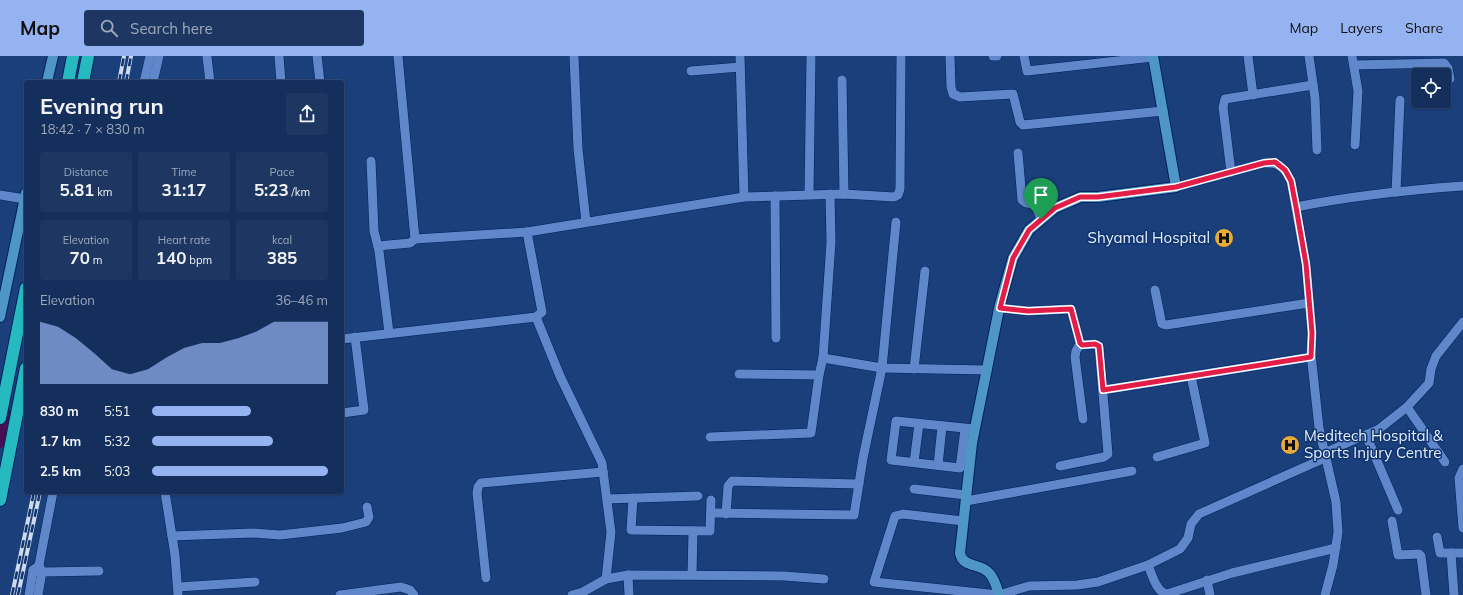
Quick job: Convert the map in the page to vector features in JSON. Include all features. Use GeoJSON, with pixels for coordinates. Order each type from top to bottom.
{"type":"FeatureCollection","features":[{"type":"Feature","properties":{"kind":"highway"},"geometry":{"type":"LineString","coordinates":[[68,80],[73,56]]}},
{"type":"Feature","properties":{"kind":"highway"},"geometry":{"type":"LineString","coordinates":[[83,80],[88,56]]}},
{"type":"Feature","properties":{"kind":"highway"},"geometry":{"type":"LineString","coordinates":[[0,418],[24,298]]}},
{"type":"Feature","properties":{"kind":"highway"},"geometry":{"type":"LineString","coordinates":[[0,500],[24,378]]}},
{"type":"Feature","properties":{"kind":"street"},"geometry":{"type":"LineString","coordinates":[[47,80],[53,56]]}},
{"type":"Feature","properties":{"kind":"street"},"geometry":{"type":"LineString","coordinates":[[144,80],[150,56]]}},
{"type":"Feature","properties":{"kind":"street"},"geometry":{"type":"LineString","coordinates":[[153,80],[159,56]]}},
{"type":"Feature","properties":{"kind":"street"},"geometry":{"type":"LineString","coordinates":[[279,56],[281,80]]}},
{"type":"Feature","properties":{"kind":"street"},"geometry":{"type":"LineString","coordinates":[[317,56],[320,80]]}},
{"type":"Feature","properties":{"kind":"street"},"geometry":{"type":"LineString","coordinates":[[398,56],[415,239]]}},
{"type":"Feature","properties":{"kind":"street"},"geometry":{"type":"LineString","coordinates":[[574,56],[578,149],[586,222]]}},
{"type":"Feature","properties":{"kind":"street"},"geometry":{"type":"LineString","coordinates":[[740,56],[744,197]]}},
{"type":"Feature","properties":{"kind":"street"},"geometry":{"type":"LineString","coordinates":[[809,194],[811,56]]}},
{"type":"Feature","properties":{"kind":"street"},"geometry":{"type":"LineString","coordinates":[[378,246],[410,243],[415,239],[527,232],[744,197],[809,194],[844,194],[894,197],[898,195],[901,56]]}},
{"type":"Feature","properties":{"kind":"street"},"geometry":{"type":"LineString","coordinates":[[950,56],[951,87],[954,94],[960,97],[1013,94],[1020,122],[1023,125],[1162,111]]}},
{"type":"Feature","properties":{"kind":"street"},"geometry":{"type":"LineString","coordinates":[[1024,56],[1025,68],[1027,71],[1153,57],[1176,187]]}},
{"type":"Feature","properties":{"kind":"street"},"geometry":{"type":"LineString","coordinates":[[1248,56],[1253,94]]}},
{"type":"Feature","properties":{"kind":"street"},"geometry":{"type":"LineString","coordinates":[[1309,56],[1313,86],[1317,150]]}},
{"type":"Feature","properties":{"kind":"street"},"geometry":{"type":"LineString","coordinates":[[208,57],[210,80]]}},
{"type":"Feature","properties":{"kind":"street"},"geometry":{"type":"LineString","coordinates":[[1355,145],[1358,101],[1353,61],[1444,63],[1447,68]]}},
{"type":"Feature","properties":{"kind":"street"},"geometry":{"type":"LineString","coordinates":[[690,71],[740,67]]}},
{"type":"Feature","properties":{"kind":"street"},"geometry":{"type":"LineString","coordinates":[[842,80],[844,194]]}},
{"type":"Feature","properties":{"kind":"street"},"geometry":{"type":"LineString","coordinates":[[1231,172],[1224,101],[1227,98],[1313,86]]}},
{"type":"Feature","properties":{"kind":"street"},"geometry":{"type":"LineString","coordinates":[[1396,192],[1400,100]]}},
{"type":"Feature","properties":{"kind":"street"},"geometry":{"type":"LineString","coordinates":[[1018,153],[1022,200],[1026,203],[1036,204],[1041,219]]}},
{"type":"Feature","properties":{"kind":"street"},"geometry":{"type":"LineString","coordinates":[[371,161],[374,231],[378,246],[389,333]]}},
{"type":"Feature","properties":{"kind":"street"},"geometry":{"type":"LineString","coordinates":[[970,429],[896,421],[891,460],[960,468],[987,370],[1000,308],[1013,258],[1029,230],[1041,219],[1055,208],[1080,197],[1098,197],[1176,187],[1264,163],[1275,162],[1285,170],[1291,181],[1296,207],[1306,264],[1312,333],[1311,357],[1319,428],[1336,502],[1338,532],[1336,548],[1325,595]]}},
{"type":"Feature","properties":{"kind":"street"},"geometry":{"type":"LineString","coordinates":[[1296,207],[1331,200],[1463,186]]}},
{"type":"Feature","properties":{"kind":"street"},"geometry":{"type":"LineString","coordinates":[[710,437],[811,433],[819,375],[823,358],[831,242],[830,194]]}},
{"type":"Feature","properties":{"kind":"street"},"geometry":{"type":"LineString","coordinates":[[0,195],[24,196]]}},
{"type":"Feature","properties":{"kind":"street"},"geometry":{"type":"LineString","coordinates":[[775,196],[776,338]]}},
{"type":"Feature","properties":{"kind":"street"},"geometry":{"type":"LineString","coordinates":[[0,317],[24,201]]}},
{"type":"Feature","properties":{"kind":"street"},"geometry":{"type":"LineString","coordinates":[[859,484],[732,481],[728,486],[721,513],[854,515],[859,484],[862,458],[882,368],[896,222]]}},
{"type":"Feature","properties":{"kind":"street"},"geometry":{"type":"LineString","coordinates":[[344,339],[536,317],[542,312],[527,232]]}},
{"type":"Feature","properties":{"kind":"street"},"geometry":{"type":"LineString","coordinates":[[914,369],[925,272]]}},
{"type":"Feature","properties":{"kind":"street"},"geometry":{"type":"LineString","coordinates":[[1155,290],[1162,324],[1166,325],[1309,303]]}},
{"type":"Feature","properties":{"kind":"street"},"geometry":{"type":"LineString","coordinates":[[1000,308],[1028,311],[1071,309],[1080,344],[1076,351],[1075,357],[1083,419]]}},
{"type":"Feature","properties":{"kind":"street"},"geometry":{"type":"LineString","coordinates":[[536,317],[560,376],[602,463],[611,532],[606,579]]}},
{"type":"Feature","properties":{"kind":"street"},"geometry":{"type":"LineString","coordinates":[[964,521],[902,514],[895,516],[874,582],[999,595],[1028,586],[1077,585],[1098,582],[1148,565],[1170,555],[1185,545],[1191,524],[1199,514],[1366,435],[1384,425],[1408,407],[1429,383],[1431,369],[1436,356],[1463,322]]}},
{"type":"Feature","properties":{"kind":"street"},"geometry":{"type":"LineString","coordinates":[[344,413],[364,410],[355,337]]}},
{"type":"Feature","properties":{"kind":"street"},"geometry":{"type":"LineString","coordinates":[[1060,466],[1108,455],[1099,346],[1095,344],[1080,344]]}},
{"type":"Feature","properties":{"kind":"street"},"geometry":{"type":"LineString","coordinates":[[1103,390],[1311,357]]}},
{"type":"Feature","properties":{"kind":"street"},"geometry":{"type":"LineString","coordinates":[[823,358],[882,368],[987,370]]}},
{"type":"Feature","properties":{"kind":"street"},"geometry":{"type":"LineString","coordinates":[[739,374],[819,375]]}},
{"type":"Feature","properties":{"kind":"street"},"geometry":{"type":"LineString","coordinates":[[1157,457],[1205,444],[1191,376]]}},
{"type":"Feature","properties":{"kind":"street"},"geometry":{"type":"LineString","coordinates":[[1408,407],[1445,462]]}},
{"type":"Feature","properties":{"kind":"street"},"geometry":{"type":"LineString","coordinates":[[914,462],[919,424]]}},
{"type":"Feature","properties":{"kind":"street"},"geometry":{"type":"LineString","coordinates":[[938,465],[942,427]]}},
{"type":"Feature","properties":{"kind":"street"},"geometry":{"type":"LineString","coordinates":[[970,429],[961,557],[965,563],[980,566],[991,574],[999,595]]}},
{"type":"Feature","properties":{"kind":"street"},"geometry":{"type":"LineString","coordinates":[[1366,435],[1398,510]]}},
{"type":"Feature","properties":{"kind":"street"},"geometry":{"type":"LineString","coordinates":[[1463,469],[1459,478],[1463,528]]}},
{"type":"Feature","properties":{"kind":"street"},"geometry":{"type":"LineString","coordinates":[[486,578],[477,493],[478,487],[481,483],[603,472]]}},
{"type":"Feature","properties":{"kind":"street"},"geometry":{"type":"LineString","coordinates":[[914,489],[966,498],[1132,472]]}},
{"type":"Feature","properties":{"kind":"street"},"geometry":{"type":"LineString","coordinates":[[29,595],[38,569],[53,494]]}},
{"type":"Feature","properties":{"kind":"street"},"geometry":{"type":"LineString","coordinates":[[165,494],[178,591],[255,582]]}},
{"type":"Feature","properties":{"kind":"street"},"geometry":{"type":"LineString","coordinates":[[607,499],[698,496]]}},
{"type":"Feature","properties":{"kind":"street"},"geometry":{"type":"LineString","coordinates":[[633,498],[631,530],[710,531],[710,500]]}},
{"type":"Feature","properties":{"kind":"street"},"geometry":{"type":"LineString","coordinates":[[172,536],[253,533],[280,535],[342,528],[366,522],[369,517],[367,507]]}},
{"type":"Feature","properties":{"kind":"street"},"geometry":{"type":"LineString","coordinates":[[1392,521],[1398,555],[1419,554],[1421,556],[1426,595]]}},
{"type":"Feature","properties":{"kind":"street"},"geometry":{"type":"LineString","coordinates":[[692,575],[693,531]]}},
{"type":"Feature","properties":{"kind":"street"},"geometry":{"type":"LineString","coordinates":[[1437,537],[1439,552],[1463,553]]}},
{"type":"Feature","properties":{"kind":"street"},"geometry":{"type":"LineString","coordinates":[[1148,565],[1161,593],[1172,593],[1207,580],[1336,548]]}},
{"type":"Feature","properties":{"kind":"street"},"geometry":{"type":"LineString","coordinates":[[1451,553],[1454,595]]}},
{"type":"Feature","properties":{"kind":"street"},"geometry":{"type":"LineString","coordinates":[[38,569],[99,571]]}},
{"type":"Feature","properties":{"kind":"street"},"geometry":{"type":"LineString","coordinates":[[38,569],[38,595]]}},
{"type":"Feature","properties":{"kind":"street"},"geometry":{"type":"LineString","coordinates":[[628,575],[629,595]]}},
{"type":"Feature","properties":{"kind":"street"},"geometry":{"type":"LineString","coordinates":[[572,595],[583,592],[606,579],[628,575],[784,576],[824,579]]}},
{"type":"Feature","properties":{"kind":"street"},"geometry":{"type":"LineString","coordinates":[[1207,580],[1210,595]]}},
{"type":"Feature","properties":{"kind":"street"},"geometry":{"type":"LineString","coordinates":[[340,595],[401,587],[410,590],[414,595]]}},
{"type":"Feature","properties":{"kind":"waterway"},"geometry":{"type":"LineString","coordinates":[[0,444],[6,412]]}},
{"type":"Feature","properties":{"kind":"railway"},"geometry":{"type":"LineString","coordinates":[[119,80],[124,56]]}},
{"type":"Feature","properties":{"kind":"railway"},"geometry":{"type":"LineString","coordinates":[[126,80],[131,56]]}},
{"type":"Feature","properties":{"kind":"railway"},"geometry":{"type":"LineString","coordinates":[[12,595],[34,494]]}},
{"type":"Feature","properties":{"kind":"railway"},"geometry":{"type":"LineString","coordinates":[[18,595],[40,494]]}},
{"type":"Feature","properties":{"kind":"place","name":"Shyamal Hospital"},"geometry":{"type":"Point","coordinates":[1224,238]}},
{"type":"Feature","properties":{"kind":"place","name":"Meditech Hospital & Sports Injury Centre"},"geometry":{"type":"Point","coordinates":[1290,445]}},
{"type":"Feature","properties":{"kind":"route"},"geometry":{"type":"LineString","coordinates":[[1275,162],[1285,170],[1291,181],[1296,207],[1306,264],[1312,333],[1311,357],[1103,390],[1099,346],[1095,344],[1082,345],[1080,343],[1071,309],[1028,311],[1000,308],[1013,258],[1029,230],[1041,219],[1055,208],[1080,197],[1098,197],[1176,187],[1264,163],[1275,162]]}}]}
